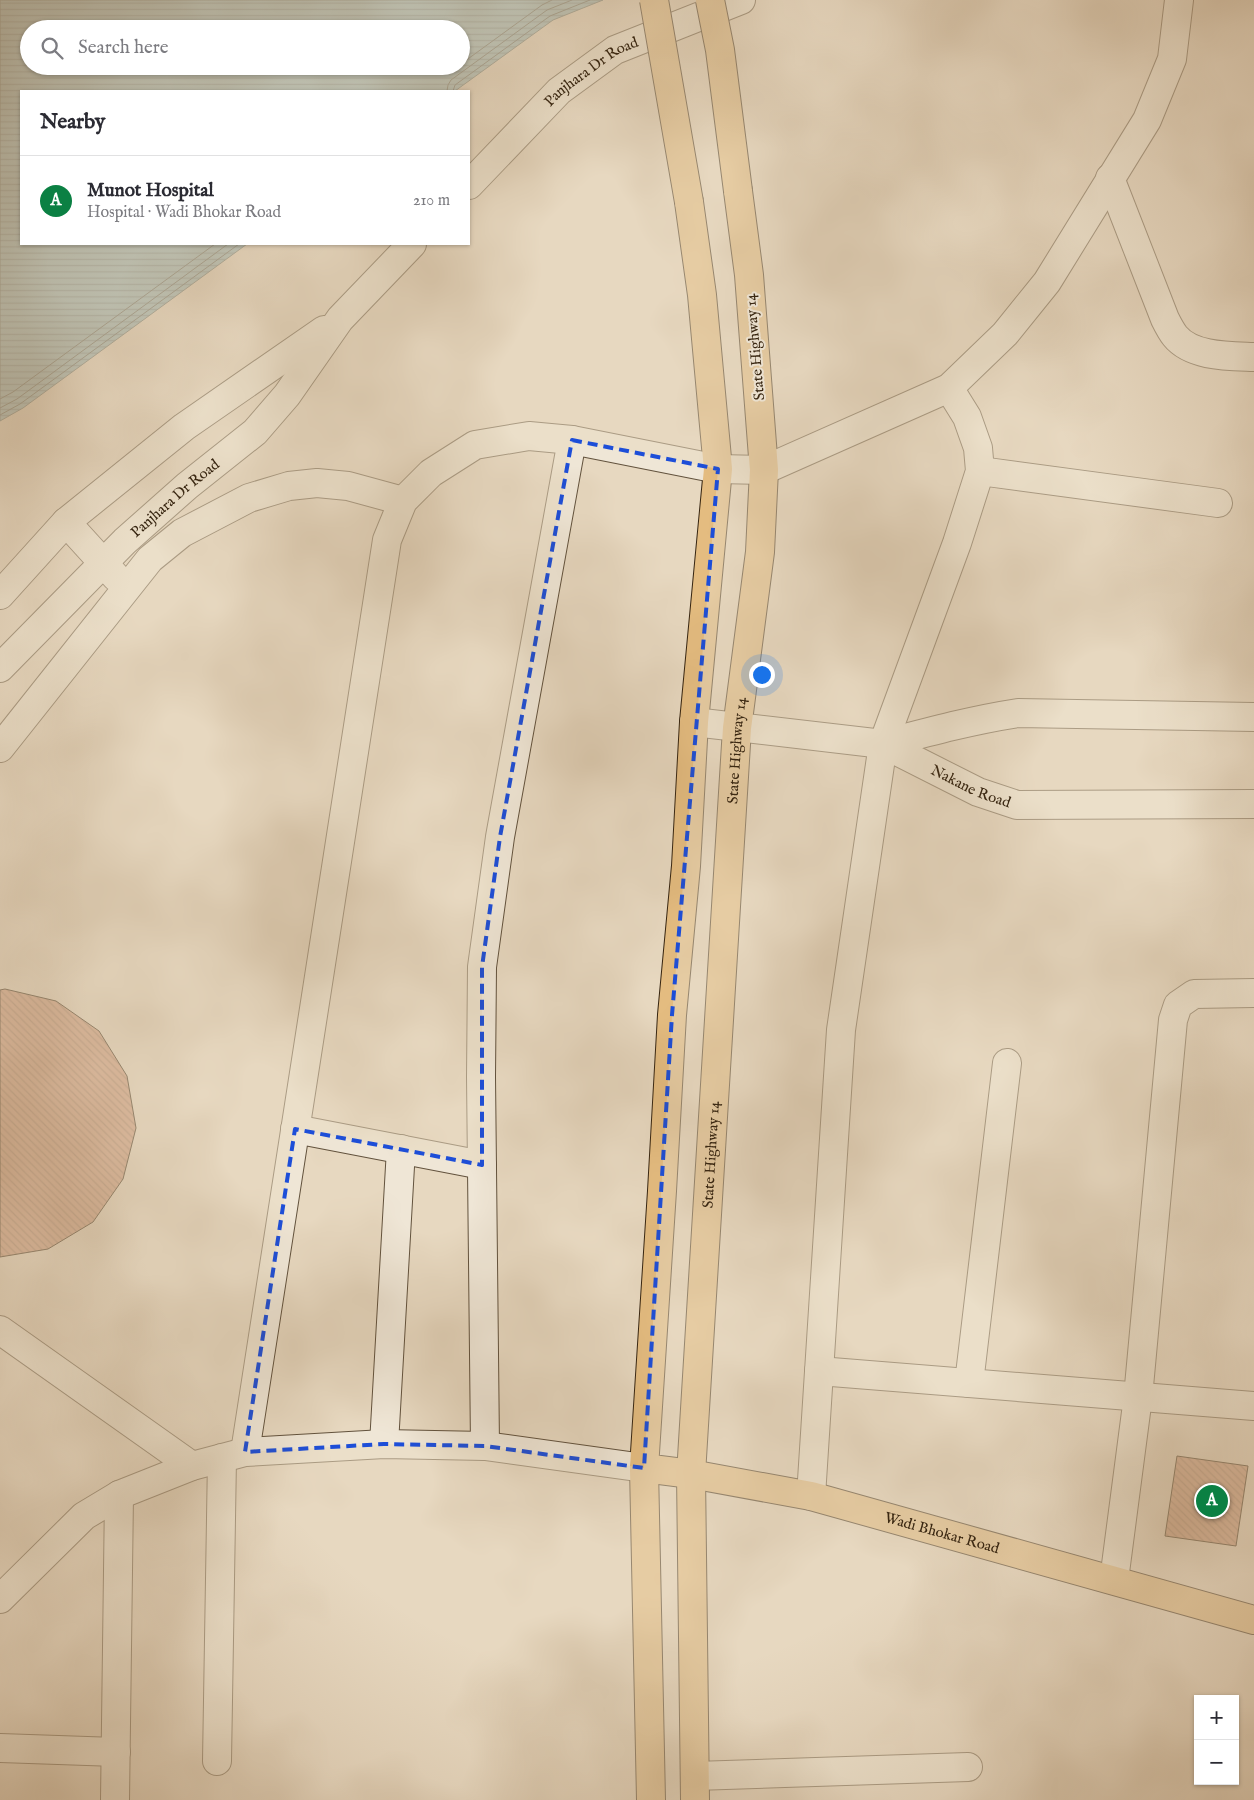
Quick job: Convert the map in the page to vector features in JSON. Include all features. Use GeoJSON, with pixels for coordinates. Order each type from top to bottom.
{"type":"FeatureCollection","features":[{"type":"Feature","properties":{"kind":"main road"},"geometry":{"type":"LineString","coordinates":[[651,1800],[645,1460],[672,1014],[686,866],[694,722],[718,470],[702,295],[689,202],[654,0]]}},
{"type":"Feature","properties":{"kind":"main road","name":"State Highway 14"},"geometry":{"type":"LineString","coordinates":[[695,1788],[691,1474],[726,881],[737,728],[760,552],[764,470],[749,274],[720,50],[710,0]]}},
{"type":"Feature","properties":{"kind":"main road","name":"Wadi Bhokar Road"},"geometry":{"type":"LineString","coordinates":[[645,1460],[691,1474],[811,1496],[1254,1620]]}},
{"type":"Feature","properties":{"kind":"street","name":"Panjhara Dr Road"},"geometry":{"type":"LineString","coordinates":[[470,184],[559,91],[614,50],[741,0]]}},
{"type":"Feature","properties":{"kind":"street"},"geometry":{"type":"LineString","coordinates":[[217,1761],[233,1455],[295,1129],[387,540],[403,501],[431,473],[474,445],[529,436],[572,440],[718,470],[764,470],[949,388],[1005,334],[1047,282],[1147,120],[1172,59],[1179,0]]}},
{"type":"Feature","properties":{"kind":"street"},"geometry":{"type":"LineString","coordinates":[[1110,178],[1165,319],[1177,338],[1198,351],[1223,356],[1254,357]]}},
{"type":"Feature","properties":{"kind":"street","name":"Panjhara Dr Road"},"geometry":{"type":"LineString","coordinates":[[0,668],[125,541],[187,486],[255,432],[287,395],[340,319],[411,245]]}},
{"type":"Feature","properties":{"kind":"street","name":"Panjhara Dr Road"},"geometry":{"type":"LineString","coordinates":[[0,595],[66,522],[184,427],[340,319]]}},
{"type":"Feature","properties":{"kind":"street"},"geometry":{"type":"LineString","coordinates":[[811,1496],[841,1030],[883,744],[953,552],[980,471],[978,448],[967,418],[949,388]]}},
{"type":"Feature","properties":{"kind":"street"},"geometry":{"type":"LineString","coordinates":[[485,1446],[480,1077],[482,967],[500,837],[572,440]]}},
{"type":"Feature","properties":{"kind":"street"},"geometry":{"type":"LineString","coordinates":[[980,471],[1218,503]]}},
{"type":"Feature","properties":{"kind":"street"},"geometry":{"type":"LineString","coordinates":[[0,748],[150,559],[182,533],[250,498],[289,486],[317,483],[348,486],[403,501]]}},
{"type":"Feature","properties":{"kind":"street"},"geometry":{"type":"LineString","coordinates":[[66,522],[126,589]]}},
{"type":"Feature","properties":{"kind":"street"},"geometry":{"type":"LineString","coordinates":[[883,744],[941,728],[1018,713],[1254,718]]}},
{"type":"Feature","properties":{"kind":"street","name":"Nakane Road"},"geometry":{"type":"LineString","coordinates":[[694,722],[883,744],[978,792],[1016,805],[1254,804]]}},
{"type":"Feature","properties":{"kind":"street"},"geometry":{"type":"LineString","coordinates":[[1114,1580],[1138,1396],[1173,1020],[1178,1005],[1194,994],[1254,993]]}},
{"type":"Feature","properties":{"kind":"street"},"geometry":{"type":"LineString","coordinates":[[969,1383],[1007,1063]]}},
{"type":"Feature","properties":{"kind":"street"},"geometry":{"type":"LineString","coordinates":[[295,1129],[482,1165]]}},
{"type":"Feature","properties":{"kind":"street"},"geometry":{"type":"LineString","coordinates":[[384,1444],[401,1149]]}},
{"type":"Feature","properties":{"kind":"street"},"geometry":{"type":"LineString","coordinates":[[0,1330],[192,1466]]}},
{"type":"Feature","properties":{"kind":"street"},"geometry":{"type":"LineString","coordinates":[[819,1371],[1254,1406]]}},
{"type":"Feature","properties":{"kind":"street"},"geometry":{"type":"LineString","coordinates":[[0,1599],[84,1516],[119,1495],[192,1466],[233,1455],[384,1444],[485,1446],[645,1460]]}},
{"type":"Feature","properties":{"kind":"street"},"geometry":{"type":"LineString","coordinates":[[115,1800],[119,1495]]}},
{"type":"Feature","properties":{"kind":"street"},"geometry":{"type":"LineString","coordinates":[[0,1748],[116,1752]]}},
{"type":"Feature","properties":{"kind":"street"},"geometry":{"type":"LineString","coordinates":[[695,1788],[968,1767]]}},
{"type":"Feature","properties":{"kind":"highlighted area"},"geometry":{"type":"Polygon","coordinates":[[[572,440],[718,469],[672,1015],[644,1468],[485,1446],[384,1444],[245,1452],[295,1129],[482,1165],[482,967],[500,837],[572,440]]]}},
{"type":"Feature","properties":{"kind":"water"},"geometry":{"type":"Polygon","coordinates":[[[0,0],[603,0],[553,20],[456,90],[20,90],[20,245],[246,245],[23,408],[0,421],[0,0]]]}},
{"type":"Feature","properties":{"kind":"building"},"geometry":{"type":"Polygon","coordinates":[[[5,989],[56,1001],[99,1031],[127,1076],[136,1128],[123,1179],[93,1222],[48,1249],[0,1257],[0,990],[5,989]]]}},
{"type":"Feature","properties":{"kind":"building"},"geometry":{"type":"Polygon","coordinates":[[[1177,1456],[1248,1466],[1236,1546],[1165,1536],[1177,1456]]]}},
{"type":"Feature","properties":{"kind":"place","name":"Munot Hospital"},"geometry":{"type":"Point","coordinates":[1212,1501]}}]}
